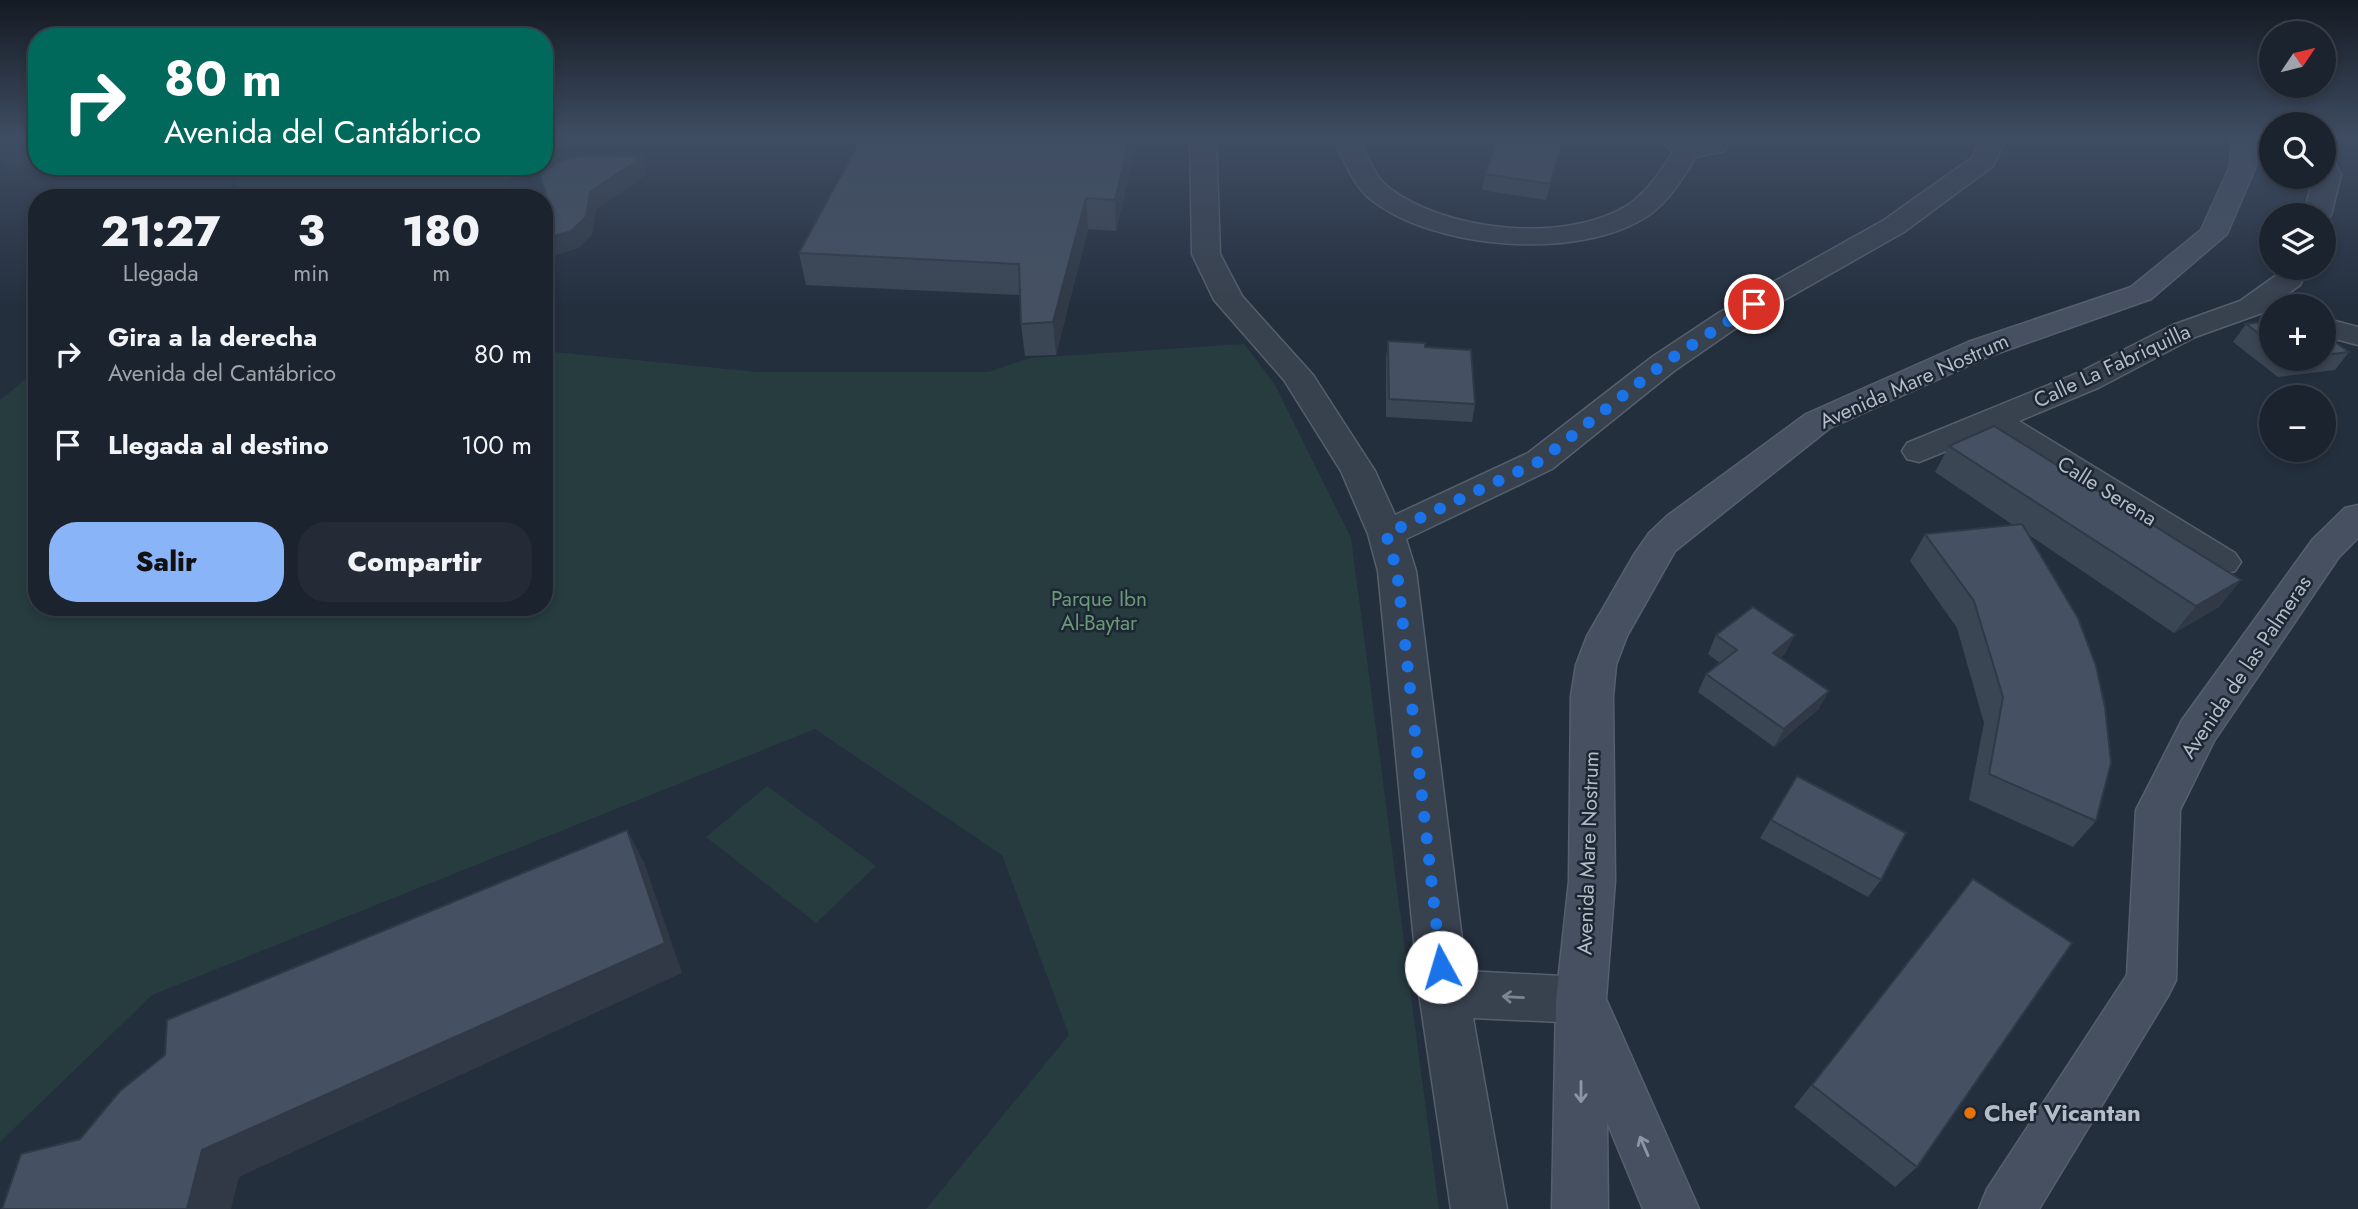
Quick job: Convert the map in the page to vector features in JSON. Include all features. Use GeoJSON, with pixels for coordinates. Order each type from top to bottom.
{"type":"FeatureCollection","features":[{"type":"Feature","properties":{"kind":"street"},"geometry":{"type":"LineString","coordinates":[[1204,193],[1206,254],[1229,300],[1297,375],[1358,471],[1386,534],[1397,571],[1444,993],[1479,1209]]}},
{"type":"Feature","properties":{"kind":"street"},"geometry":{"type":"LineString","coordinates":[[1381,193],[1434,222],[1503,237],[1587,231],[1636,212],[1656,193]]}},
{"type":"Feature","properties":{"kind":"street"},"geometry":{"type":"LineString","coordinates":[[1386,534],[1540,461],[1663,364],[1731,318],[1894,226],[1939,193]]}},
{"type":"Feature","properties":{"kind":"street","name":"Avenida Mare Nostrum"},"geometry":{"type":"LineString","coordinates":[[1580,1209],[1581,1000],[1592,881],[1592,696],[1596,665],[1607,636],[1662,542],[1818,421],[1979,349],[2141,293],[2213,234],[2231,193]]}},
{"type":"Feature","properties":{"kind":"street","name":"Calle La Fabriquilla"},"geometry":{"type":"LineString","coordinates":[[2276,294],[2289,280]]}},
{"type":"Feature","properties":{"kind":"street","name":"Calle La Fabriquilla"},"geometry":{"type":"LineString","coordinates":[[1919,451],[2089,380],[2184,331],[2259,311]]}},
{"type":"Feature","properties":{"kind":"street"},"geometry":{"type":"LineString","coordinates":[[2336,330],[2358,336]]}},
{"type":"Feature","properties":{"kind":"street","name":"Calle Serena"},"geometry":{"type":"LineString","coordinates":[[1992,419],[2222,562]]}},
{"type":"Feature","properties":{"kind":"street","name":"Avenida de las Palmeras"},"geometry":{"type":"LineString","coordinates":[[2007,1209],[2151,980],[2158,810],[2197,732],[2326,548],[2358,517]]}},
{"type":"Feature","properties":{"kind":"street"},"geometry":{"type":"LineString","coordinates":[[1444,993],[1581,1000]]}},
{"type":"Feature","properties":{"kind":"street","name":"Avenida Mare Nostrum"},"geometry":{"type":"LineString","coordinates":[[1581,1000],[1671,1209]]}},
{"type":"Feature","properties":{"kind":"green space","name":"Parque Ibn Al-Baytar"},"geometry":{"type":"Polygon","coordinates":[[[1244,344],[1274,383],[1351,538],[1439,1209],[926,1209],[1069,1035],[1002,855],[815,729],[152,995],[0,1142],[0,400],[28,377],[28,616],[553,616],[553,352],[757,372],[988,372],[1030,358],[1244,344]]]}},
{"type":"Feature","properties":{"kind":"green space"},"geometry":{"type":"Polygon","coordinates":[[[767,786],[876,866],[816,923],[706,837],[767,786]]]}},
{"type":"Feature","properties":{"kind":"building"},"geometry":{"type":"Polygon","coordinates":[[[553,193],[590,193],[586,217],[571,231],[553,236],[553,193]]]}},
{"type":"Feature","properties":{"kind":"building"},"geometry":{"type":"Polygon","coordinates":[[[831,193],[1117,193],[1115,200],[1086,198],[1053,322],[1021,324],[1019,264],[799,253],[831,193]]]}},
{"type":"Feature","properties":{"kind":"building"},"geometry":{"type":"Polygon","coordinates":[[[2259,322],[2259,334],[2246,324],[2259,322]]]}},
{"type":"Feature","properties":{"kind":"building"},"geometry":{"type":"Polygon","coordinates":[[[1388,341],[1471,350],[1475,404],[1389,399],[1388,341]]]}},
{"type":"Feature","properties":{"kind":"building"},"geometry":{"type":"Polygon","coordinates":[[[2336,343],[2349,352],[2336,354],[2336,343]]]}},
{"type":"Feature","properties":{"kind":"building"},"geometry":{"type":"Polygon","coordinates":[[[1994,426],[2241,580],[2196,606],[1949,446],[1994,426]]]}},
{"type":"Feature","properties":{"kind":"building"},"geometry":{"type":"Polygon","coordinates":[[[2022,524],[2078,618],[2096,666],[2105,707],[2111,763],[2096,821],[1989,774],[2003,697],[1974,601],[1925,534],[2022,524]]]}},
{"type":"Feature","properties":{"kind":"building"},"geometry":{"type":"Polygon","coordinates":[[[1753,607],[1795,635],[1773,653],[1829,691],[1784,729],[1706,674],[1737,650],[1716,635],[1753,607]]]}},
{"type":"Feature","properties":{"kind":"building"},"geometry":{"type":"Polygon","coordinates":[[[1797,776],[1906,833],[1881,880],[1771,820],[1797,776]]]}},
{"type":"Feature","properties":{"kind":"building"},"geometry":{"type":"Polygon","coordinates":[[[627,830],[665,943],[202,1150],[187,1209],[2,1209],[21,1154],[80,1139],[120,1091],[165,1055],[167,1020],[627,830]]]}},
{"type":"Feature","properties":{"kind":"building"},"geometry":{"type":"Polygon","coordinates":[[[1973,879],[2072,943],[1917,1167],[1812,1085],[1973,879]]]}},
{"type":"Feature","properties":{"kind":"place","name":"Chef Vicantan"},"geometry":{"type":"Point","coordinates":[1970,1113]}},
{"type":"Feature","properties":{"kind":"route"},"geometry":{"type":"LineString","coordinates":[[1441,967],[1397,571],[1386,534],[1540,461],[1663,364],[1754,304]]}}]}
